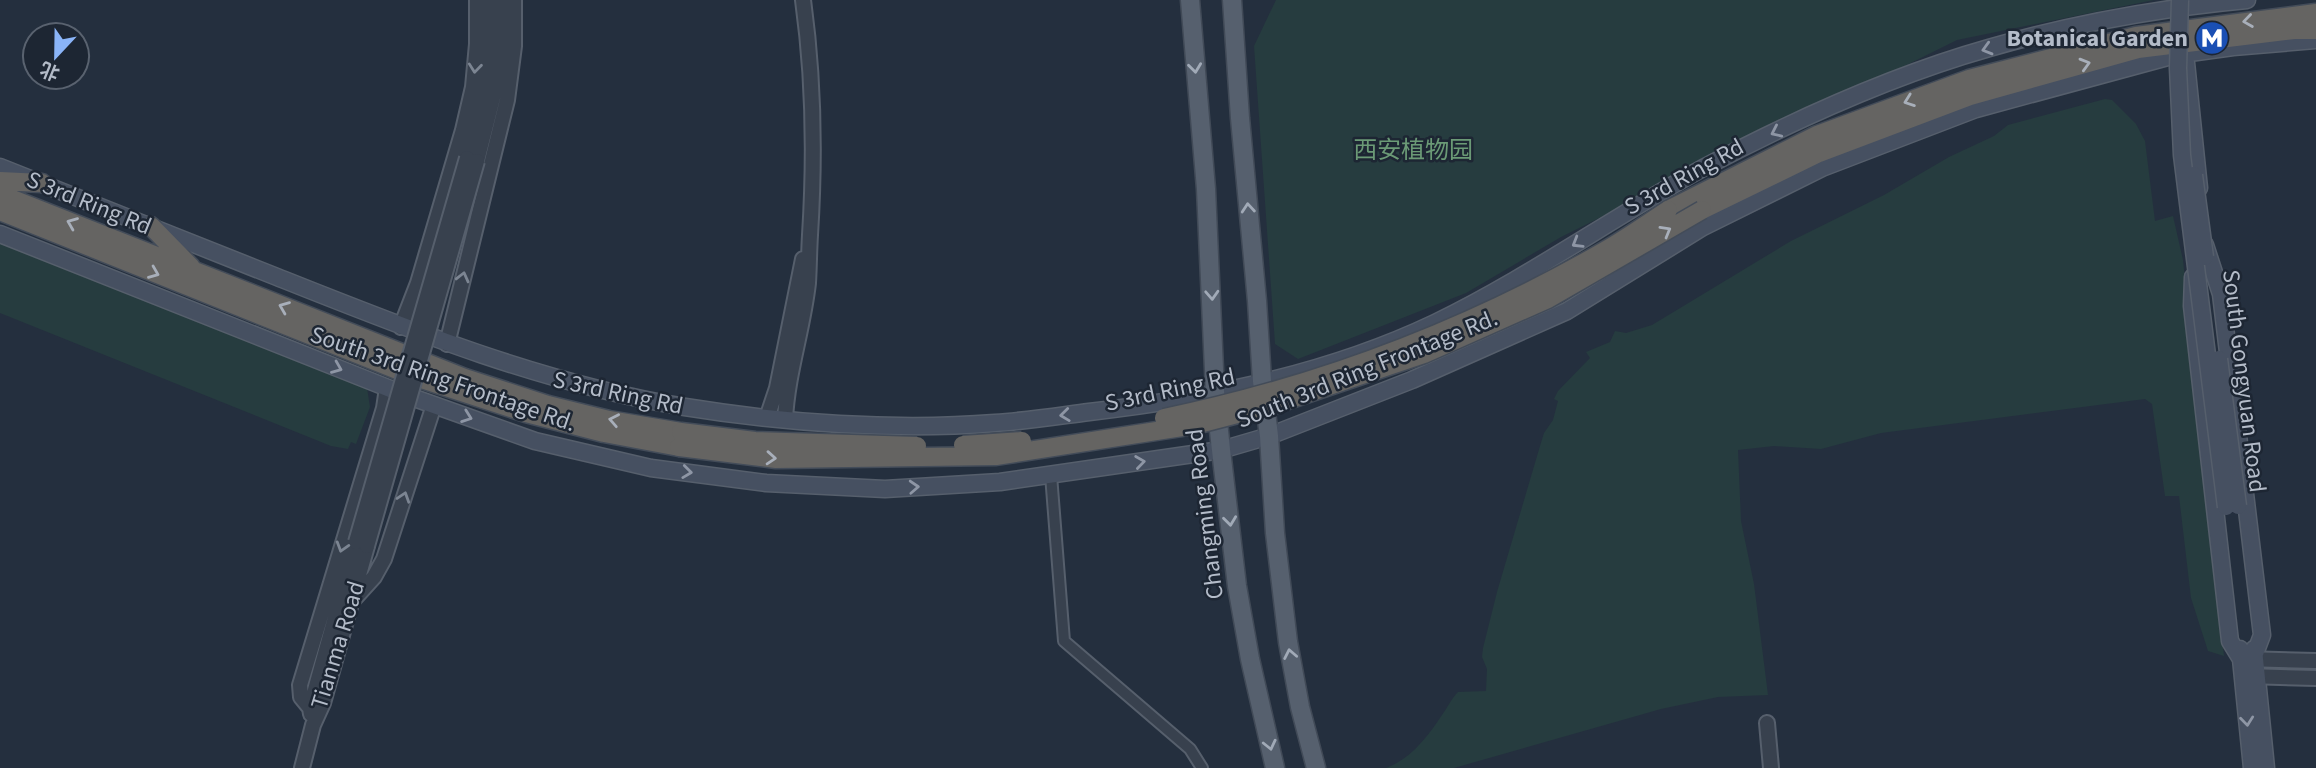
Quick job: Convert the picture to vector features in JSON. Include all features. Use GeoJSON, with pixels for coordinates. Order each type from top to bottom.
{"type":"FeatureCollection","features":[{"type":"Feature","properties":{"kind":"highway","name":"S 3rd Ring Rd"},"geometry":{"type":"LineString","coordinates":[[0,211],[412,376],[526,414],[604,433],[680,440],[890,446],[1007,443],[1125,426],[1220,407],[1361,363],[1491,310],[1606,250],[1668,210],[1817,135],[1969,79],[2136,36],[2316,13]]}},
{"type":"Feature","properties":{"kind":"highway","name":"S 3rd Ring Rd"},"geometry":{"type":"LineString","coordinates":[[0,194],[416,359],[548,405],[680,440],[776,459],[996,456],[1195,425],[1276,404],[1424,354],[1548,299],[1702,210],[1819,153],[1970,96],[2138,49],[2294,30],[2316,30]]}},
{"type":"Feature","properties":{"kind":"highway"},"geometry":{"type":"LineString","coordinates":[[0,181],[42,183]]}},
{"type":"Feature","properties":{"kind":"highway"},"geometry":{"type":"LineString","coordinates":[[0,221],[36,225]]}},
{"type":"Feature","properties":{"kind":"highway"},"geometry":{"type":"LineString","coordinates":[[151,226],[196,272]]}},
{"type":"Feature","properties":{"kind":"main road","name":"Changming Road"},"geometry":{"type":"LineString","coordinates":[[1190,0],[1206,189],[1215,392],[1221,450],[1237,586],[1250,659],[1275,768]]}},
{"type":"Feature","properties":{"kind":"main road"},"geometry":{"type":"LineString","coordinates":[[1232,0],[1275,533],[1288,642],[1300,707],[1316,768]]}},
{"type":"Feature","properties":{"kind":"main road","name":"South Gongyuan Road"},"geometry":{"type":"LineString","coordinates":[[2180,0],[2179,113],[2186,191],[2254,637],[2248,668],[2252,768]]}},
{"type":"Feature","properties":{"kind":"main road","name":"South Gongyuan Road"},"geometry":{"type":"LineString","coordinates":[[2190,0],[2187,37],[2189,122],[2232,506]]}},
{"type":"Feature","properties":{"kind":"main road","name":"South 3rd Ring Frontage Rd."},"geometry":{"type":"LineString","coordinates":[[0,167],[447,344],[625,395],[686,407],[785,420],[933,425],[995,423],[1138,407],[1215,392],[1323,365],[1378,347],[1434,323],[1534,269],[1700,170],[1776,132],[1892,80],[1987,48],[2037,36],[2155,12],[2246,0]]}},
{"type":"Feature","properties":{"kind":"main road","name":"South 3rd Ring Frontage Rd."},"geometry":{"type":"LineString","coordinates":[[0,234],[387,387],[535,441],[651,468],[766,483],[885,489],[1000,482],[1221,450],[1269,436],[1412,380],[1567,311],[1703,227],[1822,168],[1976,110],[2180,54],[2316,40]]}},
{"type":"Feature","properties":{"kind":"main road"},"geometry":{"type":"LineString","coordinates":[[2180,54],[2183,212],[2193,269],[2192,306],[2230,641],[2248,668]]}},
{"type":"Feature","properties":{"kind":"main road"},"geometry":{"type":"LineString","coordinates":[[2180,54],[2205,248],[2221,294],[2262,635],[2248,668]]}},
{"type":"Feature","properties":{"kind":"main road","name":"South Gongyuan Road"},"geometry":{"type":"LineString","coordinates":[[2248,668],[2266,768]]}},
{"type":"Feature","properties":{"kind":"street"},"geometry":{"type":"LineString","coordinates":[[401,327],[418,283],[466,119],[476,55],[477,0]]}},
{"type":"Feature","properties":{"kind":"street","name":"Tianma Road"},"geometry":{"type":"LineString","coordinates":[[472,159],[486,82],[491,0]]}},
{"type":"Feature","properties":{"kind":"street","name":"Tianma Road"},"geometry":{"type":"LineString","coordinates":[[313,726],[310,708],[362,544],[472,159],[499,74],[502,0]]}},
{"type":"Feature","properties":{"kind":"street"},"geometry":{"type":"LineString","coordinates":[[447,344],[507,100],[514,46],[513,0]]}},
{"type":"Feature","properties":{"kind":"street"},"geometry":{"type":"LineString","coordinates":[[785,420],[786,394],[802,327],[808,281],[813,195],[813,91],[803,0]]}},
{"type":"Feature","properties":{"kind":"street"},"geometry":{"type":"LineString","coordinates":[[767,418],[777,388],[790,331],[797,282],[810,234]]}},
{"type":"Feature","properties":{"kind":"street"},"geometry":{"type":"LineString","coordinates":[[310,708],[301,697],[300,685],[384,408],[387,387]]}},
{"type":"Feature","properties":{"kind":"street"},"geometry":{"type":"LineString","coordinates":[[353,600],[374,577],[384,559],[434,405]]}},
{"type":"Feature","properties":{"kind":"street"},"geometry":{"type":"LineString","coordinates":[[1051,475],[1065,641],[1190,749],[1202,768]]}},
{"type":"Feature","properties":{"kind":"street","name":"Tianma Road"},"geometry":{"type":"LineString","coordinates":[[313,726],[323,703],[353,600],[362,544]]}},
{"type":"Feature","properties":{"kind":"street"},"geometry":{"type":"LineString","coordinates":[[2248,668],[2316,662]]}},
{"type":"Feature","properties":{"kind":"street"},"geometry":{"type":"LineString","coordinates":[[2248,668],[2316,678]]}},
{"type":"Feature","properties":{"kind":"street"},"geometry":{"type":"LineString","coordinates":[[1767,723],[1772,768]]}},
{"type":"Feature","properties":{"kind":"street"},"geometry":{"type":"LineString","coordinates":[[302,768],[313,726]]}},
{"type":"Feature","properties":{"kind":"green space","name":"西安植物园"},"geometry":{"type":"Polygon","coordinates":[[[1276,0],[2154,0],[1957,40],[1561,237],[1466,293],[1298,359],[1275,344],[1254,46],[1276,0]]]}},
{"type":"Feature","properties":{"kind":"green space"},"geometry":{"type":"Polygon","coordinates":[[[2105,99],[2112,100],[2136,124],[2145,141],[2155,221],[2173,216],[2183,260],[2224,656],[2208,651],[2191,598],[2179,496],[2165,496],[2152,404],[2145,399],[1881,433],[1821,449],[1774,446],[1738,450],[1741,521],[1754,584],[1768,695],[1718,697],[1661,709],[1454,768],[1386,768],[1403,759],[1418,746],[1458,692],[1486,691],[1487,669],[1482,657],[1483,648],[1540,446],[1544,433],[1553,420],[1558,401],[1554,399],[1558,391],[1590,358],[1586,352],[1610,342],[1615,331],[1626,333],[1652,325],[1791,241],[1884,195],[1949,157],[1994,136],[2008,125],[2105,99]]]}},
{"type":"Feature","properties":{"kind":"green space"},"geometry":{"type":"Polygon","coordinates":[[[0,243],[367,388],[370,407],[356,444],[351,442],[348,449],[331,446],[0,313],[0,243]]]}},
{"type":"Feature","properties":{"kind":"place","name":"Botanical Garden"},"geometry":{"type":"Point","coordinates":[2212,38]}}]}
